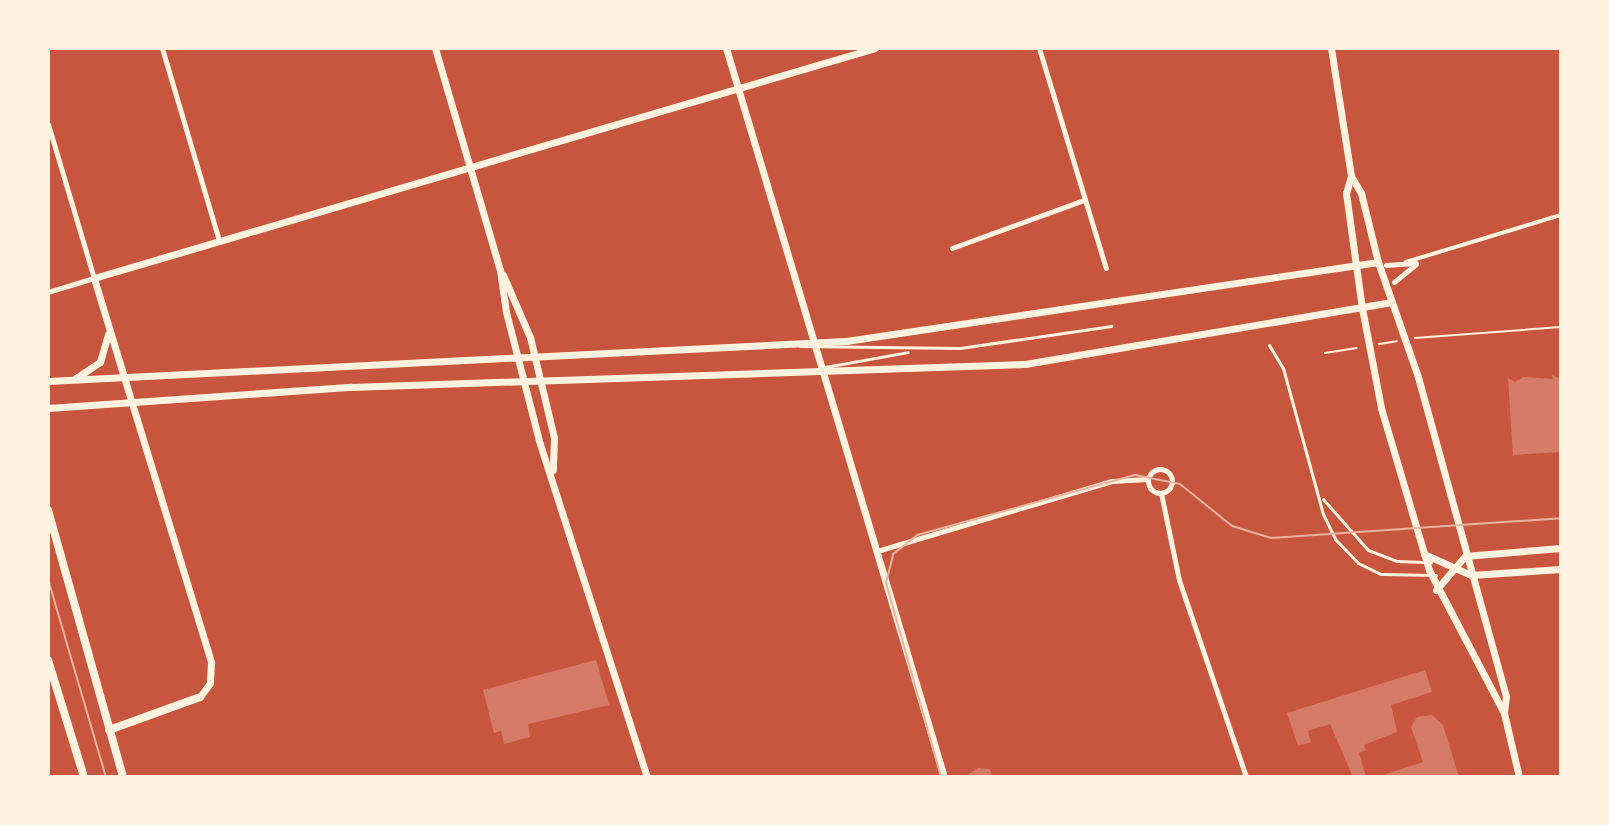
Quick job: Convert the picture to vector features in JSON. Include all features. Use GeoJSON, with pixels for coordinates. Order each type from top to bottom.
{"type":"FeatureCollection","features":[{"type":"Feature","properties":{"kind":"main road"},"geometry":{"type":"LineString","coordinates":[[435,48],[500,270],[524,382],[647,777]]}},
{"type":"Feature","properties":{"kind":"main road"},"geometry":{"type":"LineString","coordinates":[[726,48],[944,777]]}},
{"type":"Feature","properties":{"kind":"main road"},"geometry":{"type":"LineString","coordinates":[[109,730],[200,697],[210,683],[211,662],[94,278],[875,48]]}},
{"type":"Feature","properties":{"kind":"main road"},"geometry":{"type":"LineString","coordinates":[[1332,49],[1351,176],[1361,193],[1372,244],[1382,264],[1433,430],[1465,556],[1506,696],[1504,713]]}},
{"type":"Feature","properties":{"kind":"main road"},"geometry":{"type":"LineString","coordinates":[[1351,176],[1346,193],[1362,308],[1381,408],[1436,590],[1504,713],[1519,777]]}},
{"type":"Feature","properties":{"kind":"main road"},"geometry":{"type":"LineString","coordinates":[[48,381],[847,345],[1382,264]]}},
{"type":"Feature","properties":{"kind":"main road"},"geometry":{"type":"LineString","coordinates":[[500,270],[519,303],[535,357],[554,438],[553,476]]}},
{"type":"Feature","properties":{"kind":"main road"},"geometry":{"type":"LineString","coordinates":[[48,408],[524,382],[797,372],[853,366],[1025,364],[1226,327],[1392,302]]}},
{"type":"Feature","properties":{"kind":"main road"},"geometry":{"type":"LineString","coordinates":[[71,380],[100,362],[108,327]]}},
{"type":"Feature","properties":{"kind":"main road"},"geometry":{"type":"LineString","coordinates":[[48,510],[123,777]]}},
{"type":"Feature","properties":{"kind":"main road"},"geometry":{"type":"LineString","coordinates":[[1436,590],[1465,556],[1561,548]]}},
{"type":"Feature","properties":{"kind":"main road"},"geometry":{"type":"LineString","coordinates":[[1424,554],[1471,575],[1561,569]]}},
{"type":"Feature","properties":{"kind":"main road"},"geometry":{"type":"LineString","coordinates":[[48,660],[84,777]]}},
{"type":"Feature","properties":{"kind":"street"},"geometry":{"type":"LineString","coordinates":[[162,48],[219,241]]}},
{"type":"Feature","properties":{"kind":"street"},"geometry":{"type":"LineString","coordinates":[[1039,48],[1106,268]]}},
{"type":"Feature","properties":{"kind":"street"},"geometry":{"type":"LineString","coordinates":[[48,124],[94,278],[48,292]]}},
{"type":"Feature","properties":{"kind":"street"},"geometry":{"type":"LineString","coordinates":[[952,248],[1084,200]]}},
{"type":"Feature","properties":{"kind":"street"},"geometry":{"type":"LineString","coordinates":[[1402,264],[1561,215]]}},
{"type":"Feature","properties":{"kind":"street"},"geometry":{"type":"LineString","coordinates":[[1382,264],[1416,263],[1394,282]]}},
{"type":"Feature","properties":{"kind":"street"},"geometry":{"type":"LineString","coordinates":[[877,551],[1112,481],[1148,479],[1155,470],[1170,474],[1172,485],[1161,493]]}},
{"type":"Feature","properties":{"kind":"street"},"geometry":{"type":"LineString","coordinates":[[1148,479],[1151,489],[1161,493]]}},
{"type":"Feature","properties":{"kind":"street"},"geometry":{"type":"LineString","coordinates":[[1161,493],[1179,580],[1246,777]]}},
{"type":"Feature","properties":{"kind":"lane"},"geometry":{"type":"LineString","coordinates":[[853,366],[915,350],[1111,326]]}},
{"type":"Feature","properties":{"kind":"lane"},"geometry":{"type":"LineString","coordinates":[[847,345],[915,350]]}},
{"type":"Feature","properties":{"kind":"lane"},"geometry":{"type":"LineString","coordinates":[[1269,345],[1283,368],[1323,499],[1327,525],[1358,563],[1395,577],[1436,575]]}},
{"type":"Feature","properties":{"kind":"lane"},"geometry":{"type":"LineString","coordinates":[[1323,499],[1368,550],[1397,561],[1431,562]]}},
{"type":"Feature","properties":{"kind":"path"},"geometry":{"type":"LineString","coordinates":[[1325,353],[1433,335],[1561,327]]}},
{"type":"Feature","properties":{"kind":"building"},"geometry":{"type":"Polygon","coordinates":[[[1552,375],[1561,379],[1561,452],[1513,455],[1508,378],[1515,382],[1523,377],[1553,379],[1552,375]]]}},
{"type":"Feature","properties":{"kind":"building"},"geometry":{"type":"Polygon","coordinates":[[[596,660],[609,705],[528,724],[530,737],[504,744],[501,731],[494,733],[483,690],[596,660]]]}},
{"type":"Feature","properties":{"kind":"building"},"geometry":{"type":"Polygon","coordinates":[[[1425,670],[1432,692],[1391,705],[1397,732],[1364,745],[1366,750],[1359,753],[1366,777],[1353,777],[1330,724],[1308,731],[1311,742],[1298,746],[1287,713],[1425,670]]]}},
{"type":"Feature","properties":{"kind":"building"},"geometry":{"type":"Polygon","coordinates":[[[1432,715],[1443,725],[1459,777],[1377,777],[1423,762],[1411,727],[1417,717],[1432,715]]]}},
{"type":"Feature","properties":{"kind":"building"},"geometry":{"type":"Polygon","coordinates":[[[978,768],[990,769],[992,776],[964,777],[978,768]]]}},
{"type":"Feature","properties":{"kind":"tram line"},"geometry":{"type":"LineString","coordinates":[[941,777],[886,583],[893,554],[917,535],[1135,475],[1180,484],[1232,526],[1271,538],[1561,518]]}},
{"type":"Feature","properties":{"kind":"tram line"},"geometry":{"type":"LineString","coordinates":[[48,579],[106,777]]}}]}
